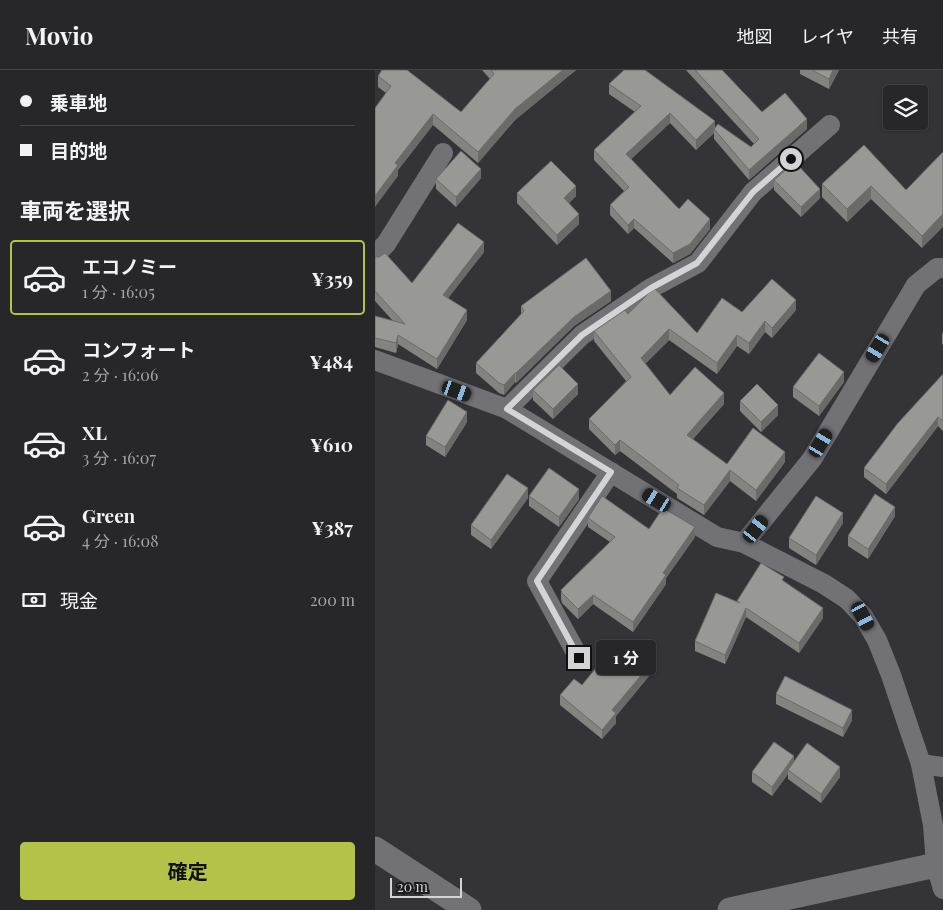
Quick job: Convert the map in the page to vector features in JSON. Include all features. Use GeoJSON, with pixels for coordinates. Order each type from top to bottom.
{"type":"FeatureCollection","features":[{"type":"Feature","properties":{"kind":"street"},"geometry":{"type":"LineString","coordinates":[[507,409],[582,335],[651,288],[697,263],[753,192],[830,125]]}},
{"type":"Feature","properties":{"kind":"street"},"geometry":{"type":"LineString","coordinates":[[375,255],[387,244],[443,153]]}},
{"type":"Feature","properties":{"kind":"street"},"geometry":{"type":"LineString","coordinates":[[744,543],[811,459],[916,285],[937,268],[943,268]]}},
{"type":"Feature","properties":{"kind":"street"},"geometry":{"type":"LineString","coordinates":[[375,360],[507,409],[717,537],[744,543],[824,584],[847,599],[863,616],[877,640],[921,764],[943,889]]}},
{"type":"Feature","properties":{"kind":"street"},"geometry":{"type":"LineString","coordinates":[[579,658],[537,581],[611,472]]}},
{"type":"Feature","properties":{"kind":"street"},"geometry":{"type":"LineString","coordinates":[[921,764],[943,767]]}},
{"type":"Feature","properties":{"kind":"street"},"geometry":{"type":"LineString","coordinates":[[375,849],[469,910]]}},
{"type":"Feature","properties":{"kind":"street"},"geometry":{"type":"LineString","coordinates":[[730,910],[939,866]]}},
{"type":"Feature","properties":{"kind":"building"},"geometry":{"type":"Polygon","coordinates":[[[382,70],[407,70],[461,112],[494,74],[491,70],[563,70],[515,109],[478,152],[433,114],[395,163],[398,165],[375,196],[375,108],[391,86],[378,76],[382,70]]]}},
{"type":"Feature","properties":{"kind":"building"},"geometry":{"type":"Polygon","coordinates":[[[624,70],[645,70],[715,121],[696,140],[670,113],[626,154],[679,209],[688,199],[710,219],[690,244],[673,253],[634,219],[628,225],[610,205],[629,187],[594,150],[641,106],[609,84],[624,70]]]}},
{"type":"Feature","properties":{"kind":"building"},"geometry":{"type":"Polygon","coordinates":[[[695,70],[722,70],[762,112],[785,93],[807,119],[749,170],[714,129],[718,124],[751,147],[759,139],[695,70]]]}},
{"type":"Feature","properties":{"kind":"building"},"geometry":{"type":"Polygon","coordinates":[[[812,70],[833,70],[829,79],[812,70]]]}},
{"type":"Feature","properties":{"kind":"building"},"geometry":{"type":"Polygon","coordinates":[[[864,145],[906,190],[943,152],[943,214],[922,236],[871,186],[847,209],[822,184],[864,145]]]}},
{"type":"Feature","properties":{"kind":"building"},"geometry":{"type":"Polygon","coordinates":[[[461,151],[481,169],[456,197],[436,179],[461,151]]]}},
{"type":"Feature","properties":{"kind":"building"},"geometry":{"type":"Polygon","coordinates":[[[551,161],[576,186],[564,198],[579,214],[557,235],[517,193],[551,161]]]}},
{"type":"Feature","properties":{"kind":"building"},"geometry":{"type":"Polygon","coordinates":[[[795,162],[820,189],[801,207],[774,180],[795,162]]]}},
{"type":"Feature","properties":{"kind":"building"},"geometry":{"type":"Polygon","coordinates":[[[458,223],[484,242],[443,295],[467,310],[437,359],[398,335],[396,343],[375,338],[375,316],[405,324],[375,291],[375,257],[385,253],[412,283],[458,223]]]}},
{"type":"Feature","properties":{"kind":"building"},"geometry":{"type":"Polygon","coordinates":[[[586,258],[611,291],[574,317],[504,385],[499,383],[476,363],[524,311],[521,306],[586,258]]]}},
{"type":"Feature","properties":{"kind":"building"},"geometry":{"type":"Polygon","coordinates":[[[772,279],[796,300],[772,328],[765,321],[749,343],[737,335],[717,363],[669,329],[641,358],[670,395],[695,367],[724,393],[687,435],[727,464],[753,428],[785,452],[756,490],[730,470],[704,505],[677,488],[679,485],[620,440],[615,445],[589,419],[631,377],[594,331],[625,310],[628,314],[655,289],[697,333],[722,298],[742,312],[772,279]]]}},
{"type":"Feature","properties":{"kind":"building"},"geometry":{"type":"Polygon","coordinates":[[[819,353],[844,372],[819,406],[793,387],[819,353]]]}},
{"type":"Feature","properties":{"kind":"building"},"geometry":{"type":"Polygon","coordinates":[[[559,365],[578,384],[553,409],[533,390],[559,365]]]}},
{"type":"Feature","properties":{"kind":"building"},"geometry":{"type":"Polygon","coordinates":[[[943,374],[943,421],[938,417],[886,484],[864,468],[898,423],[943,374]]]}},
{"type":"Feature","properties":{"kind":"building"},"geometry":{"type":"Polygon","coordinates":[[[757,384],[778,405],[761,422],[740,401],[757,384]]]}},
{"type":"Feature","properties":{"kind":"building"},"geometry":{"type":"Polygon","coordinates":[[[448,400],[467,412],[445,447],[426,436],[448,400]]]}},
{"type":"Feature","properties":{"kind":"building"},"geometry":{"type":"Polygon","coordinates":[[[549,468],[579,489],[559,517],[529,496],[549,468]]]}},
{"type":"Feature","properties":{"kind":"building"},"geometry":{"type":"Polygon","coordinates":[[[507,474],[528,488],[491,540],[471,525],[507,474]]]}},
{"type":"Feature","properties":{"kind":"building"},"geometry":{"type":"Polygon","coordinates":[[[875,494],[895,507],[868,549],[848,536],[875,494]]]}},
{"type":"Feature","properties":{"kind":"building"},"geometry":{"type":"Polygon","coordinates":[[[602,496],[649,529],[663,508],[695,527],[663,573],[666,575],[633,622],[593,595],[578,609],[561,590],[615,537],[588,518],[602,496]]]}},
{"type":"Feature","properties":{"kind":"building"},"geometry":{"type":"Polygon","coordinates":[[[816,496],[843,513],[816,555],[789,538],[816,496]]]}},
{"type":"Feature","properties":{"kind":"building"},"geometry":{"type":"Polygon","coordinates":[[[761,563],[784,577],[782,580],[823,608],[799,643],[746,608],[725,655],[695,641],[716,593],[740,603],[737,601],[761,563]]]}},
{"type":"Feature","properties":{"kind":"building"},"geometry":{"type":"Polygon","coordinates":[[[618,641],[649,666],[612,710],[616,713],[602,730],[560,695],[574,679],[582,685],[618,641]]]}},
{"type":"Feature","properties":{"kind":"building"},"geometry":{"type":"Polygon","coordinates":[[[785,676],[852,710],[843,728],[776,694],[785,676]]]}},
{"type":"Feature","properties":{"kind":"building"},"geometry":{"type":"Polygon","coordinates":[[[774,742],[794,756],[772,787],[752,772],[774,742]]]}},
{"type":"Feature","properties":{"kind":"building"},"geometry":{"type":"Polygon","coordinates":[[[807,743],[840,767],[821,794],[788,770],[807,743]]]}},
{"type":"Feature","properties":{"kind":"route"},"geometry":{"type":"LineString","coordinates":[[579,658],[537,581],[611,472],[507,409],[582,335],[651,288],[697,263],[753,192],[791,159]]}}]}
